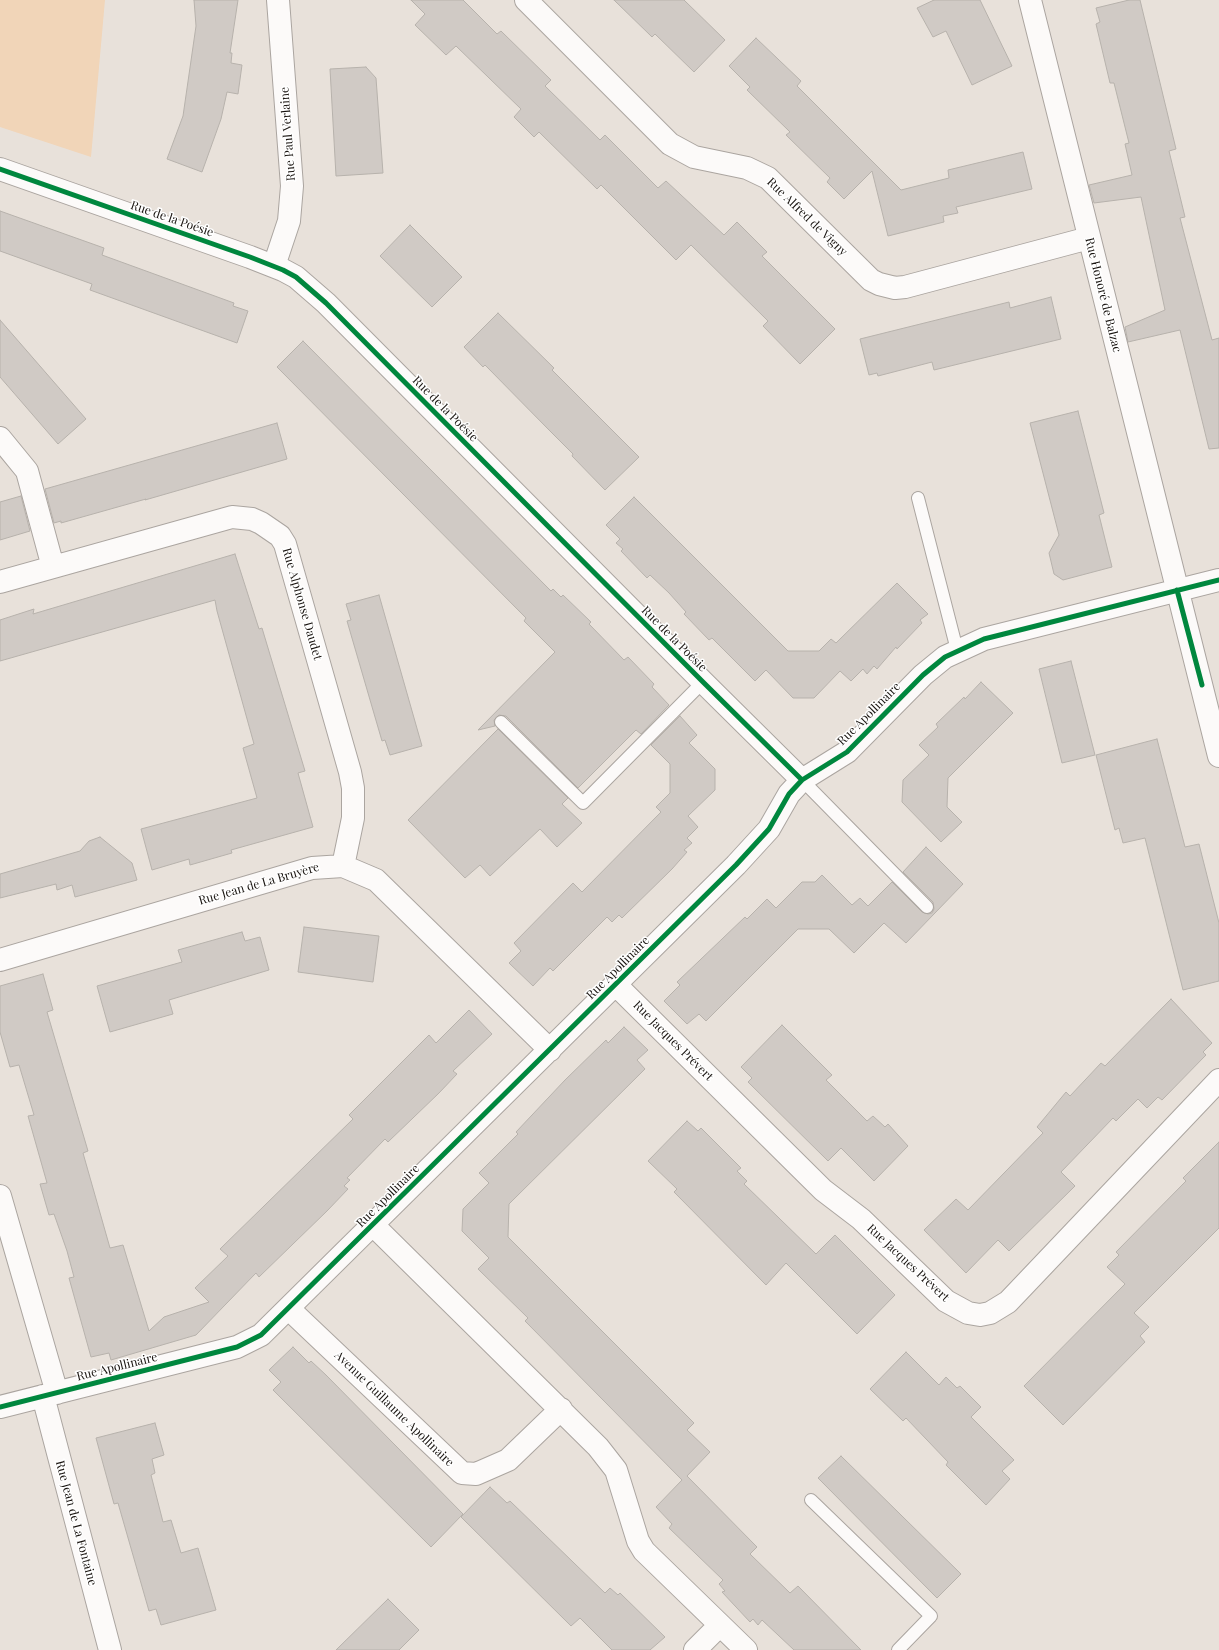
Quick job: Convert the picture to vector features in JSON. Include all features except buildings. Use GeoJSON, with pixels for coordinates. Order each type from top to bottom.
{"type":"FeatureCollection","features":[{"type":"Feature","properties":{"kind":"street","name":"Rue Paul Verlaine"},"geometry":{"type":"LineString","coordinates":[[274,266],[289,221],[292,186],[278,0]]}},
{"type":"Feature","properties":{"kind":"street","name":"Rue Alfred de Vigny"},"geometry":{"type":"LineString","coordinates":[[526,0],[670,144],[694,157],[747,168],[768,178],[871,280],[879,284],[895,288],[905,287],[1089,238]]}},
{"type":"Feature","properties":{"kind":"street","name":"Rue Honoré de Balzac"},"geometry":{"type":"LineString","coordinates":[[1030,0],[1178,590]]}},
{"type":"Feature","properties":{"kind":"street","name":"Rue de la Poésie"},"geometry":{"type":"LineString","coordinates":[[0,170],[274,266],[296,277],[326,303],[802,780]]}},
{"type":"Feature","properties":{"kind":"street"},"geometry":{"type":"LineString","coordinates":[[0,438],[27,472],[53,567]]}},
{"type":"Feature","properties":{"kind":"street","name":"Rue Alphonse Daudet"},"geometry":{"type":"LineString","coordinates":[[0,582],[232,517],[252,519],[262,523],[280,536],[285,544],[350,772],[353,818],[343,866]]}},
{"type":"Feature","properties":{"kind":"street","name":"Rue Apollinaire"},"geometry":{"type":"LineString","coordinates":[[0,1407],[237,1347],[261,1335],[616,985],[762,838],[776,818],[789,794],[802,780],[847,752],[945,656],[984,640],[1219,580]]}},
{"type":"Feature","properties":{"kind":"street"},"geometry":{"type":"LineString","coordinates":[[1178,590],[1219,756]]}},
{"type":"Feature","properties":{"kind":"street","name":"Rue Jean de La Bruyère"},"geometry":{"type":"LineString","coordinates":[[0,960],[312,868],[343,866],[376,880],[550,1050]]}},
{"type":"Feature","properties":{"kind":"street","name":"Rue Jacques Prévert"},"geometry":{"type":"LineString","coordinates":[[616,985],[823,1190],[861,1219],[946,1300],[968,1313],[974,1314],[990,1313],[1008,1302],[1219,1080]]}},
{"type":"Feature","properties":{"kind":"street","name":"Rue Jean de La Fontaine"},"geometry":{"type":"LineString","coordinates":[[0,1196],[50,1394],[110,1650]]}},
{"type":"Feature","properties":{"kind":"street"},"geometry":{"type":"LineString","coordinates":[[374,1225],[598,1447],[616,1470],[638,1541],[644,1551],[746,1650]]}},
{"type":"Feature","properties":{"kind":"street","name":"Avenue Guillaume Apollinaire"},"geometry":{"type":"LineString","coordinates":[[289,1309],[462,1473],[476,1474],[508,1460],[561,1409]]}},
{"type":"Feature","properties":{"kind":"street"},"geometry":{"type":"LineString","coordinates":[[695,1650],[720,1626]]}},
{"type":"Feature","properties":{"kind":"lane"},"geometry":{"type":"LineString","coordinates":[[918,498],[957,650]]}},
{"type":"Feature","properties":{"kind":"lane"},"geometry":{"type":"LineString","coordinates":[[501,722],[583,803],[703,682]]}},
{"type":"Feature","properties":{"kind":"lane"},"geometry":{"type":"LineString","coordinates":[[802,780],[927,907]]}},
{"type":"Feature","properties":{"kind":"lane"},"geometry":{"type":"LineString","coordinates":[[811,1500],[930,1616],[898,1650]]}},
{"type":"Feature","properties":{"kind":"shaded area"},"geometry":{"type":"Polygon","coordinates":[[[0,0],[105,0],[91,157],[0,127],[0,0]]]}},
{"type":"Feature","properties":{"kind":"cycle path"},"geometry":{"type":"LineString","coordinates":[[0,169],[250,257],[283,270],[296,277],[326,303],[802,780]]}},
{"type":"Feature","properties":{"kind":"cycle path"},"geometry":{"type":"LineString","coordinates":[[0,1407],[237,1347],[261,1335],[736,865],[769,829],[789,794],[802,780],[847,752],[923,675],[945,657],[984,639],[1219,580]]}},
{"type":"Feature","properties":{"kind":"cycle path"},"geometry":{"type":"LineString","coordinates":[[1177,590],[1202,685]]}}]}
